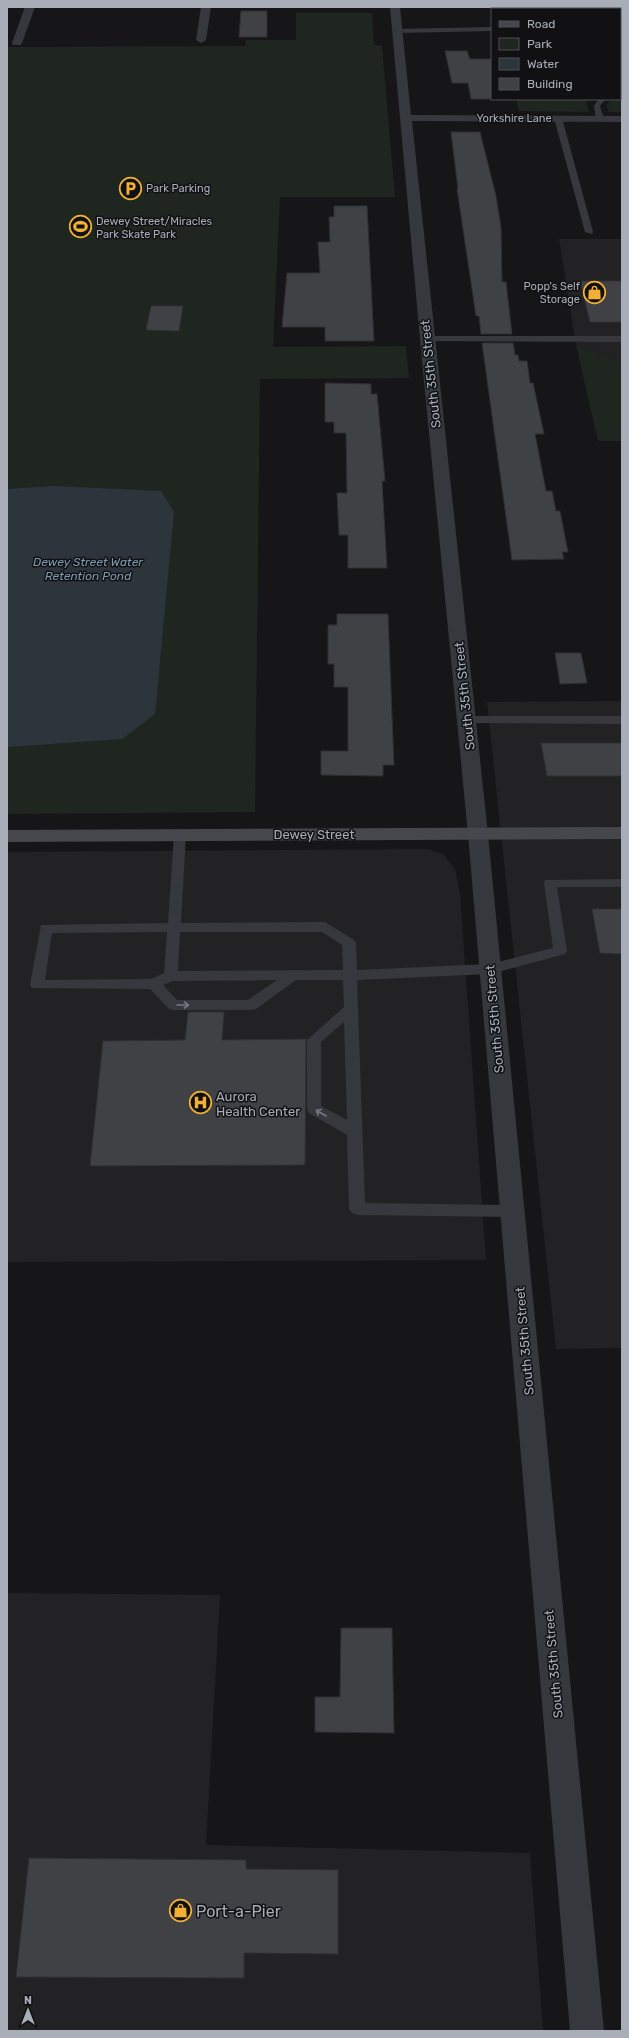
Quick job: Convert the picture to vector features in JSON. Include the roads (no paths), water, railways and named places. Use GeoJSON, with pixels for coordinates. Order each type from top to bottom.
{"type":"FeatureCollection","features":[{"type":"Feature","properties":{"kind":"street"},"geometry":{"type":"LineString","coordinates":[[17,43],[30,7]]}},
{"type":"Feature","properties":{"kind":"street"},"geometry":{"type":"LineString","coordinates":[[201,40],[206,7]]}},
{"type":"Feature","properties":{"kind":"street","name":"South 35th Street"},"geometry":{"type":"LineString","coordinates":[[395,7],[427,339],[478,834],[587,2031]]}},
{"type":"Feature","properties":{"kind":"street","name":"Yorkshire Lane"},"geometry":{"type":"LineString","coordinates":[[405,118],[622,119]]}},
{"type":"Feature","properties":{"kind":"street","name":"Dewey Street"},"geometry":{"type":"LineString","coordinates":[[7,836],[622,833]]}},
{"type":"Feature","properties":{"kind":"lane"},"geometry":{"type":"LineString","coordinates":[[397,31],[491,29]]}},
{"type":"Feature","properties":{"kind":"lane"},"geometry":{"type":"LineString","coordinates":[[600,118],[597,106],[601,100]]}},
{"type":"Feature","properties":{"kind":"lane"},"geometry":{"type":"LineString","coordinates":[[558,118],[589,232]]}},
{"type":"Feature","properties":{"kind":"lane"},"geometry":{"type":"LineString","coordinates":[[427,339],[622,339]]}},
{"type":"Feature","properties":{"kind":"lane"},"geometry":{"type":"LineString","coordinates":[[467,720],[622,720]]}},
{"type":"Feature","properties":{"kind":"lane"},"geometry":{"type":"LineString","coordinates":[[171,976],[180,834]]}},
{"type":"Feature","properties":{"kind":"lane"},"geometry":{"type":"LineString","coordinates":[[512,1211],[357,1209],[355,1132],[351,1009],[350,975],[349,943],[325,927],[46,928],[38,985],[153,984],[171,976],[350,975],[490,969],[560,951],[550,883],[622,883]]}},
{"type":"Feature","properties":{"kind":"lane"},"geometry":{"type":"LineString","coordinates":[[153,984],[174,1006],[251,1005],[294,975]]}},
{"type":"Feature","properties":{"kind":"lane"},"geometry":{"type":"LineString","coordinates":[[351,1009],[314,1040],[314,1109],[355,1132]]}},
{"type":"Feature","properties":{"kind":"water","name":"Dewey Street Water Retention Pond"},"geometry":{"type":"Polygon","coordinates":[[[54,486],[161,491],[174,512],[155,714],[122,739],[7,747],[7,489],[54,486]]]}},
{"type":"Feature","properties":{"kind":"place","name":"Park Parking"},"geometry":{"type":"Point","coordinates":[130,188]}},
{"type":"Feature","properties":{"kind":"place","name":"Dewey Street/Miracles Park Skate Park"},"geometry":{"type":"Point","coordinates":[81,227]}},
{"type":"Feature","properties":{"kind":"place","name":"Popp's Self Storage"},"geometry":{"type":"Point","coordinates":[595,292]}},
{"type":"Feature","properties":{"kind":"place","name":"Aurora Health Center"},"geometry":{"type":"Point","coordinates":[201,1103]}},
{"type":"Feature","properties":{"kind":"place","name":"Port-a-Pier"},"geometry":{"type":"Point","coordinates":[180,1911]}}]}
